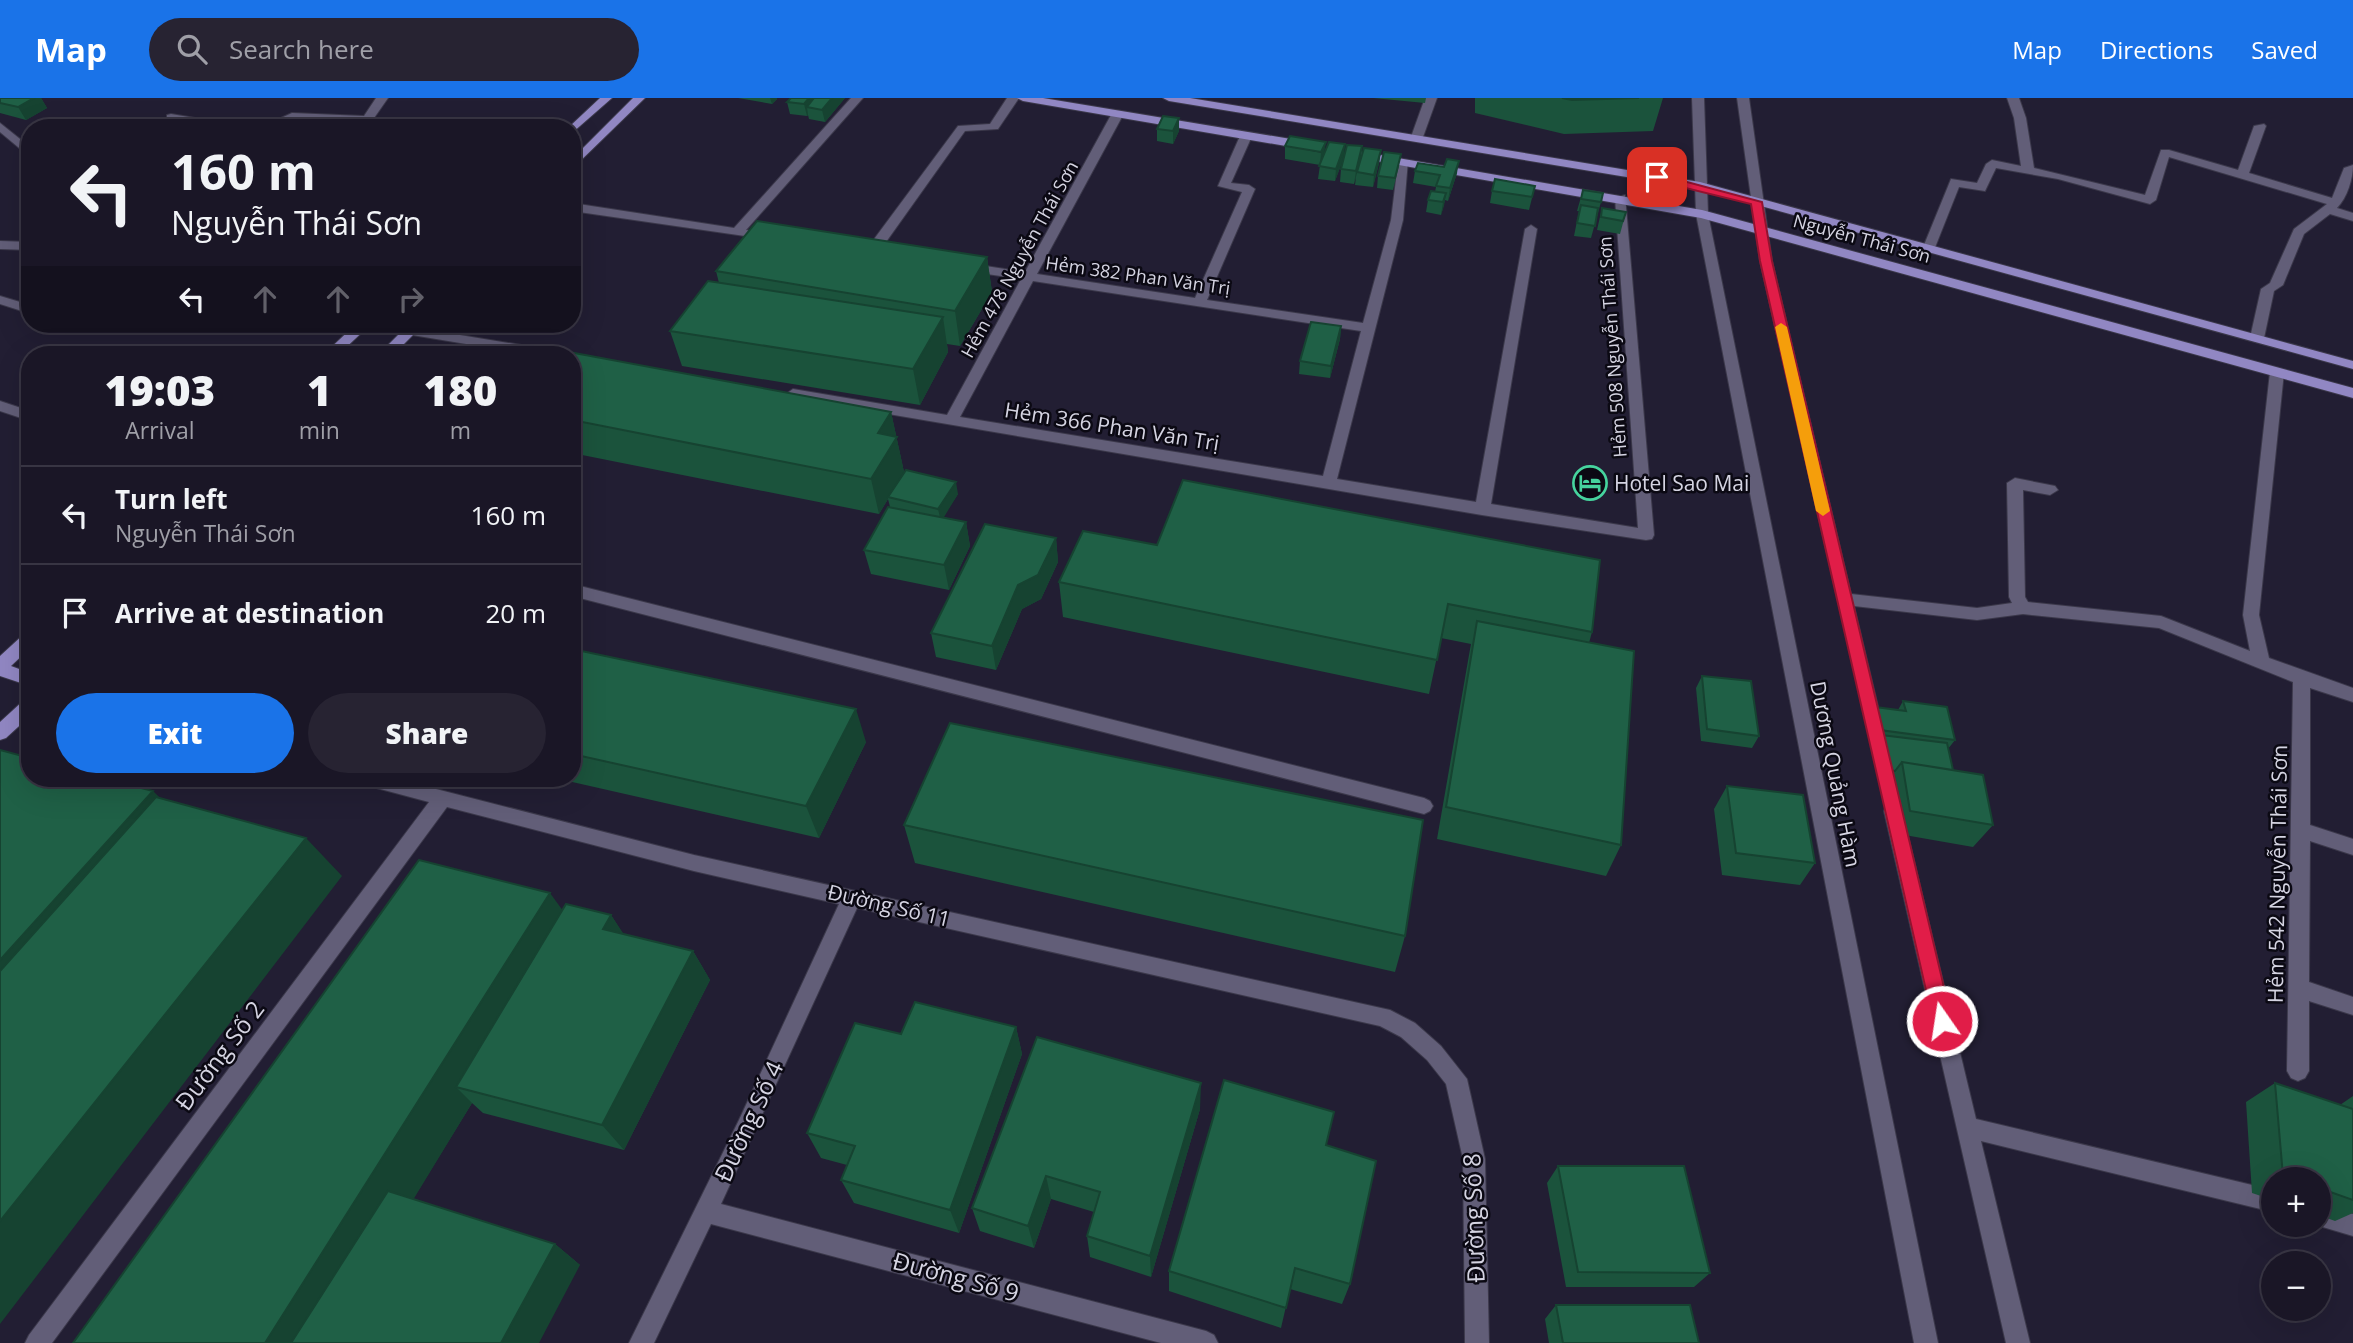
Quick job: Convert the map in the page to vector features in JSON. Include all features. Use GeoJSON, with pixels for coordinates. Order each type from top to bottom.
{"type":"FeatureCollection","features":[{"type":"Feature","properties":{"kind":"main road"},"geometry":{"type":"LineString","coordinates":[[581,121],[606,98]]}},
{"type":"Feature","properties":{"kind":"main road"},"geometry":{"type":"LineString","coordinates":[[581,157],[639,98]]}},
{"type":"Feature","properties":{"kind":"main road","name":"Nguyễn Thái Sơn"},"geometry":{"type":"LineString","coordinates":[[1023,98],[1621,198],[1702,214],[2353,393]]}},
{"type":"Feature","properties":{"kind":"main road","name":"Nguyễn Thái Sơn"},"geometry":{"type":"LineString","coordinates":[[1169,98],[1700,186],[2353,365]]}},
{"type":"Feature","properties":{"kind":"main road"},"geometry":{"type":"LineString","coordinates":[[340,346],[354,333]]}},
{"type":"Feature","properties":{"kind":"main road"},"geometry":{"type":"LineString","coordinates":[[394,346],[408,333]]}},
{"type":"Feature","properties":{"kind":"main road"},"geometry":{"type":"LineString","coordinates":[[21,647],[0,668],[21,676]]}},
{"type":"Feature","properties":{"kind":"main road"},"geometry":{"type":"LineString","coordinates":[[0,733],[21,713]]}},
{"type":"Feature","properties":{"kind":"street"},"geometry":{"type":"LineString","coordinates":[[368,119],[382,98]]}},
{"type":"Feature","properties":{"kind":"street"},"geometry":{"type":"LineString","coordinates":[[737,232],[857,98]]}},
{"type":"Feature","properties":{"kind":"street"},"geometry":{"type":"LineString","coordinates":[[871,253],[962,128],[994,127],[1013,98]]}},
{"type":"Feature","properties":{"kind":"street"},"geometry":{"type":"LineString","coordinates":[[1417,137],[1431,98]]}},
{"type":"Feature","properties":{"kind":"street"},"geometry":{"type":"LineString","coordinates":[[1698,98],[1700,186]]}},
{"type":"Feature","properties":{"kind":"street"},"geometry":{"type":"LineString","coordinates":[[1743,98],[1756,202]]}},
{"type":"Feature","properties":{"kind":"street"},"geometry":{"type":"LineString","coordinates":[[2013,98],[2020,118],[2028,170]]}},
{"type":"Feature","properties":{"kind":"street","name":"Hẻm 478 Nguyễn Thái Sơn"},"geometry":{"type":"LineString","coordinates":[[951,421],[1117,114]]}},
{"type":"Feature","properties":{"kind":"street"},"geometry":{"type":"LineString","coordinates":[[285,119],[292,116],[319,119]]}},
{"type":"Feature","properties":{"kind":"street"},"geometry":{"type":"LineString","coordinates":[[171,117],[183,119]]}},
{"type":"Feature","properties":{"kind":"street"},"geometry":{"type":"LineString","coordinates":[[0,125],[21,145]]}},
{"type":"Feature","properties":{"kind":"street"},"geometry":{"type":"LineString","coordinates":[[2243,174],[2260,126]]}},
{"type":"Feature","properties":{"kind":"street"},"geometry":{"type":"LineString","coordinates":[[1200,301],[1248,189],[1224,186],[1246,136]]}},
{"type":"Feature","properties":{"kind":"street"},"geometry":{"type":"LineString","coordinates":[[1928,250],[1955,182],[1982,188],[1992,164],[2028,170],[2150,200],[2165,152],[2243,174],[2332,206],[2353,217]]}},
{"type":"Feature","properties":{"kind":"street"},"geometry":{"type":"LineString","coordinates":[[1329,482],[1397,220],[1404,163]]}},
{"type":"Feature","properties":{"kind":"street"},"geometry":{"type":"LineString","coordinates":[[2257,338],[2268,289],[2276,285],[2298,232],[2332,206],[2350,168],[2353,169]]}},
{"type":"Feature","properties":{"kind":"street","name":"Dương Quảng Hàm"},"geometry":{"type":"LineString","coordinates":[[1700,186],[1702,214],[1926,1343]]}},
{"type":"Feature","properties":{"kind":"street","name":"Hẻm 508 Nguyễn Thái Sơn"},"geometry":{"type":"LineString","coordinates":[[1621,198],[1646,535]]}},
{"type":"Feature","properties":{"kind":"street","name":"Dương Quảng Hàm"},"geometry":{"type":"LineString","coordinates":[[1756,202],[1879,748]]}},
{"type":"Feature","properties":{"kind":"street"},"geometry":{"type":"LineString","coordinates":[[581,208],[777,238]]}},
{"type":"Feature","properties":{"kind":"street"},"geometry":{"type":"LineString","coordinates":[[1482,510],[1531,229]]}},
{"type":"Feature","properties":{"kind":"street"},"geometry":{"type":"LineString","coordinates":[[0,245],[21,244]]}},
{"type":"Feature","properties":{"kind":"street","name":"Hẻm 382 Phan Văn Trị"},"geometry":{"type":"LineString","coordinates":[[950,265],[1367,328]]}},
{"type":"Feature","properties":{"kind":"street"},"geometry":{"type":"LineString","coordinates":[[0,300],[21,307]]}},
{"type":"Feature","properties":{"kind":"street"},"geometry":{"type":"LineString","coordinates":[[445,333],[512,346]]}},
{"type":"Feature","properties":{"kind":"street"},"geometry":{"type":"LineString","coordinates":[[2261,662],[2251,615],[2277,372]]}},
{"type":"Feature","properties":{"kind":"street","name":"Hẻm 366 Phan Văn Trị"},"geometry":{"type":"LineString","coordinates":[[776,391],[1329,482],[1482,510],[1646,535]]}},
{"type":"Feature","properties":{"kind":"street"},"geometry":{"type":"LineString","coordinates":[[0,406],[21,412]]}},
{"type":"Feature","properties":{"kind":"street"},"geometry":{"type":"LineString","coordinates":[[2023,608],[2017,597],[2015,483],[2050,490]]}},
{"type":"Feature","properties":{"kind":"street"},"geometry":{"type":"LineString","coordinates":[[581,592],[1424,806]]}},
{"type":"Feature","properties":{"kind":"street"},"geometry":{"type":"LineString","coordinates":[[1844,599],[1977,614],[2023,608],[2161,622],[2302,678],[2353,695]]}},
{"type":"Feature","properties":{"kind":"street","name":"Hẻm 542 Nguyễn Thái Sơn"},"geometry":{"type":"LineString","coordinates":[[2298,1070],[2302,678]]}},
{"type":"Feature","properties":{"kind":"street","name":"Đường Số 11"},"geometry":{"type":"LineString","coordinates":[[398,787],[694,863],[1357,1010],[1383,1017],[1408,1030]]}},
{"type":"Feature","properties":{"kind":"street"},"geometry":{"type":"LineString","coordinates":[[1888,789],[2018,1343]]}},
{"type":"Feature","properties":{"kind":"street","name":"Đường Số 2"},"geometry":{"type":"LineString","coordinates":[[37,1343],[442,799]]}},
{"type":"Feature","properties":{"kind":"street"},"geometry":{"type":"LineString","coordinates":[[2300,830],[2353,848]]}},
{"type":"Feature","properties":{"kind":"street","name":"Đường Số 4"},"geometry":{"type":"LineString","coordinates":[[641,1343],[706,1211],[852,897]]}},
{"type":"Feature","properties":{"kind":"street"},"geometry":{"type":"LineString","coordinates":[[2298,988],[2353,1006]]}},
{"type":"Feature","properties":{"kind":"street","name":"Đường Số 8"},"geometry":{"type":"LineString","coordinates":[[1408,1030],[1434,1053],[1456,1079],[1474,1159],[1477,1343]]}},
{"type":"Feature","properties":{"kind":"street"},"geometry":{"type":"LineString","coordinates":[[1967,1127],[2261,1198]]}},
{"type":"Feature","properties":{"kind":"street","name":"Đường Số 9"},"geometry":{"type":"LineString","coordinates":[[706,1211],[1206,1343]]}},
{"type":"Feature","properties":{"kind":"street"},"geometry":{"type":"LineString","coordinates":[[2331,1218],[2353,1224]]}},
{"type":"Feature","properties":{"kind":"building"},"geometry":{"type":"Polygon","coordinates":[[[0,98],[34,98],[18,107],[0,103],[0,98]]]}},
{"type":"Feature","properties":{"kind":"building"},"geometry":{"type":"Polygon","coordinates":[[[791,98],[809,98],[804,104],[787,102],[791,98]]]}},
{"type":"Feature","properties":{"kind":"building"},"geometry":{"type":"Polygon","coordinates":[[[814,98],[832,98],[822,110],[807,107],[814,98]]]}},
{"type":"Feature","properties":{"kind":"building"},"geometry":{"type":"Polygon","coordinates":[[[1562,98],[1639,98],[1572,100],[1562,98]]]}},
{"type":"Feature","properties":{"kind":"building"},"geometry":{"type":"Polygon","coordinates":[[[1163,116],[1179,118],[1173,131],[1157,129],[1163,116]]]}},
{"type":"Feature","properties":{"kind":"building"},"geometry":{"type":"Polygon","coordinates":[[[1290,136],[1326,142],[1321,152],[1285,146],[1290,136]]]}},
{"type":"Feature","properties":{"kind":"building"},"geometry":{"type":"Polygon","coordinates":[[[1329,142],[1345,144],[1336,169],[1319,166],[1329,142]]]}},
{"type":"Feature","properties":{"kind":"building"},"geometry":{"type":"Polygon","coordinates":[[[1347,145],[1362,146],[1356,171],[1341,169],[1347,145]]]}},
{"type":"Feature","properties":{"kind":"building"},"geometry":{"type":"Polygon","coordinates":[[[1364,148],[1381,150],[1374,175],[1357,172],[1364,148]]]}},
{"type":"Feature","properties":{"kind":"building"},"geometry":{"type":"Polygon","coordinates":[[[1384,152],[1401,154],[1395,178],[1378,176],[1384,152]]]}},
{"type":"Feature","properties":{"kind":"building"},"geometry":{"type":"Polygon","coordinates":[[[1447,159],[1459,161],[1450,188],[1436,186],[1440,175],[1415,171],[1418,163],[1444,167],[1447,159]]]}},
{"type":"Feature","properties":{"kind":"building"},"geometry":{"type":"Polygon","coordinates":[[[1495,179],[1535,186],[1532,197],[1492,191],[1495,179]]]}},
{"type":"Feature","properties":{"kind":"building"},"geometry":{"type":"Polygon","coordinates":[[[1583,190],[1603,193],[1601,202],[1581,199],[1583,190]]]}},
{"type":"Feature","properties":{"kind":"building"},"geometry":{"type":"Polygon","coordinates":[[[1431,191],[1446,193],[1443,202],[1428,200],[1431,191]]]}},
{"type":"Feature","properties":{"kind":"building"},"geometry":{"type":"Polygon","coordinates":[[[1581,205],[1598,208],[1595,226],[1577,223],[1581,205]]]}},
{"type":"Feature","properties":{"kind":"building"},"geometry":{"type":"Polygon","coordinates":[[[1602,208],[1626,212],[1623,221],[1601,217],[1602,208]]]}},
{"type":"Feature","properties":{"kind":"building"},"geometry":{"type":"Polygon","coordinates":[[[757,221],[987,257],[955,311],[716,271],[757,221]]]}},
{"type":"Feature","properties":{"kind":"building"},"geometry":{"type":"Polygon","coordinates":[[[708,281],[943,317],[913,369],[670,331],[708,281]]]}},
{"type":"Feature","properties":{"kind":"building"},"geometry":{"type":"Polygon","coordinates":[[[1311,322],[1341,326],[1331,366],[1300,361],[1311,322]]]}},
{"type":"Feature","properties":{"kind":"building"},"geometry":{"type":"Polygon","coordinates":[[[581,354],[891,412],[878,433],[897,437],[871,479],[581,422],[581,354]]]}},
{"type":"Feature","properties":{"kind":"building"},"geometry":{"type":"Polygon","coordinates":[[[906,470],[956,482],[938,509],[888,497],[906,470]]]}},
{"type":"Feature","properties":{"kind":"building"},"geometry":{"type":"Polygon","coordinates":[[[1183,480],[1600,560],[1592,632],[1448,604],[1437,660],[1059,582],[1083,531],[1157,545],[1183,480]]]}},
{"type":"Feature","properties":{"kind":"building"},"geometry":{"type":"Polygon","coordinates":[[[888,507],[966,522],[944,565],[864,550],[888,507]]]}},
{"type":"Feature","properties":{"kind":"building"},"geometry":{"type":"Polygon","coordinates":[[[985,524],[1056,538],[1038,575],[1018,585],[992,646],[931,633],[985,524]]]}},
{"type":"Feature","properties":{"kind":"building"},"geometry":{"type":"Polygon","coordinates":[[[1477,621],[1634,651],[1621,845],[1446,807],[1477,621]]]}},
{"type":"Feature","properties":{"kind":"building"},"geometry":{"type":"Polygon","coordinates":[[[581,651],[856,709],[806,806],[581,756],[581,651]]]}},
{"type":"Feature","properties":{"kind":"building"},"geometry":{"type":"Polygon","coordinates":[[[1702,676],[1751,681],[1759,736],[1707,729],[1702,676]]]}},
{"type":"Feature","properties":{"kind":"building"},"geometry":{"type":"Polygon","coordinates":[[[1903,701],[1947,707],[1955,740],[1880,730],[1875,707],[1906,711],[1903,701]]]}},
{"type":"Feature","properties":{"kind":"building"},"geometry":{"type":"Polygon","coordinates":[[[950,723],[1423,820],[1405,936],[904,825],[950,723]]]}},
{"type":"Feature","properties":{"kind":"building"},"geometry":{"type":"Polygon","coordinates":[[[1881,735],[1947,743],[1953,770],[1902,762],[1895,771],[1888,770],[1881,735]]]}},
{"type":"Feature","properties":{"kind":"building"},"geometry":{"type":"Polygon","coordinates":[[[0,750],[21,756],[21,787],[137,787],[153,791],[0,960],[0,750]]]}},
{"type":"Feature","properties":{"kind":"building"},"geometry":{"type":"Polygon","coordinates":[[[1902,762],[1983,775],[1993,825],[1910,811],[1902,762]]]}},
{"type":"Feature","properties":{"kind":"building"},"geometry":{"type":"Polygon","coordinates":[[[1727,786],[1803,795],[1815,863],[1736,853],[1727,786]]]}},
{"type":"Feature","properties":{"kind":"building"},"geometry":{"type":"Polygon","coordinates":[[[156,797],[306,838],[0,1221],[0,971],[156,797]]]}},
{"type":"Feature","properties":{"kind":"building"},"geometry":{"type":"Polygon","coordinates":[[[419,860],[550,893],[265,1343],[73,1343],[419,860]]]}},
{"type":"Feature","properties":{"kind":"building"},"geometry":{"type":"Polygon","coordinates":[[[566,904],[611,915],[603,929],[693,951],[602,1125],[456,1087],[566,904]]]}},
{"type":"Feature","properties":{"kind":"building"},"geometry":{"type":"Polygon","coordinates":[[[915,1002],[1016,1027],[950,1210],[841,1180],[855,1146],[807,1133],[855,1023],[901,1034],[915,1002]]]}},
{"type":"Feature","properties":{"kind":"building"},"geometry":{"type":"Polygon","coordinates":[[[1037,1037],[1201,1083],[1150,1256],[1087,1236],[1100,1192],[1046,1176],[1028,1226],[972,1208],[1037,1037]]]}},
{"type":"Feature","properties":{"kind":"building"},"geometry":{"type":"Polygon","coordinates":[[[1224,1080],[1334,1112],[1326,1145],[1376,1161],[1350,1284],[1295,1268],[1286,1308],[1169,1271],[1224,1080]]]}},
{"type":"Feature","properties":{"kind":"building"},"geometry":{"type":"Polygon","coordinates":[[[2275,1083],[2353,1109],[2353,1200],[2331,1192],[2331,1167],[2282,1167],[2275,1083]]]}},
{"type":"Feature","properties":{"kind":"building"},"geometry":{"type":"Polygon","coordinates":[[[1558,1166],[1684,1166],[1710,1273],[1578,1272],[1558,1166]]]}},
{"type":"Feature","properties":{"kind":"building"},"geometry":{"type":"Polygon","coordinates":[[[388,1191],[555,1244],[501,1343],[291,1343],[388,1191]]]}},
{"type":"Feature","properties":{"kind":"building"},"geometry":{"type":"Polygon","coordinates":[[[1556,1305],[1690,1305],[1699,1343],[1563,1343],[1556,1305]]]}},
{"type":"Feature","properties":{"kind":"slow traffic"},"geometry":{"type":"LineString","coordinates":[[1781,327],[1823,511]]}},
{"type":"Feature","properties":{"kind":"place","name":"Hotel Sao Mai"},"geometry":{"type":"Point","coordinates":[1590,483]}},
{"type":"Feature","properties":{"kind":"route"},"geometry":{"type":"LineString","coordinates":[[1657,177],[1756,202],[1766,261],[1942,1021]]}}]}
